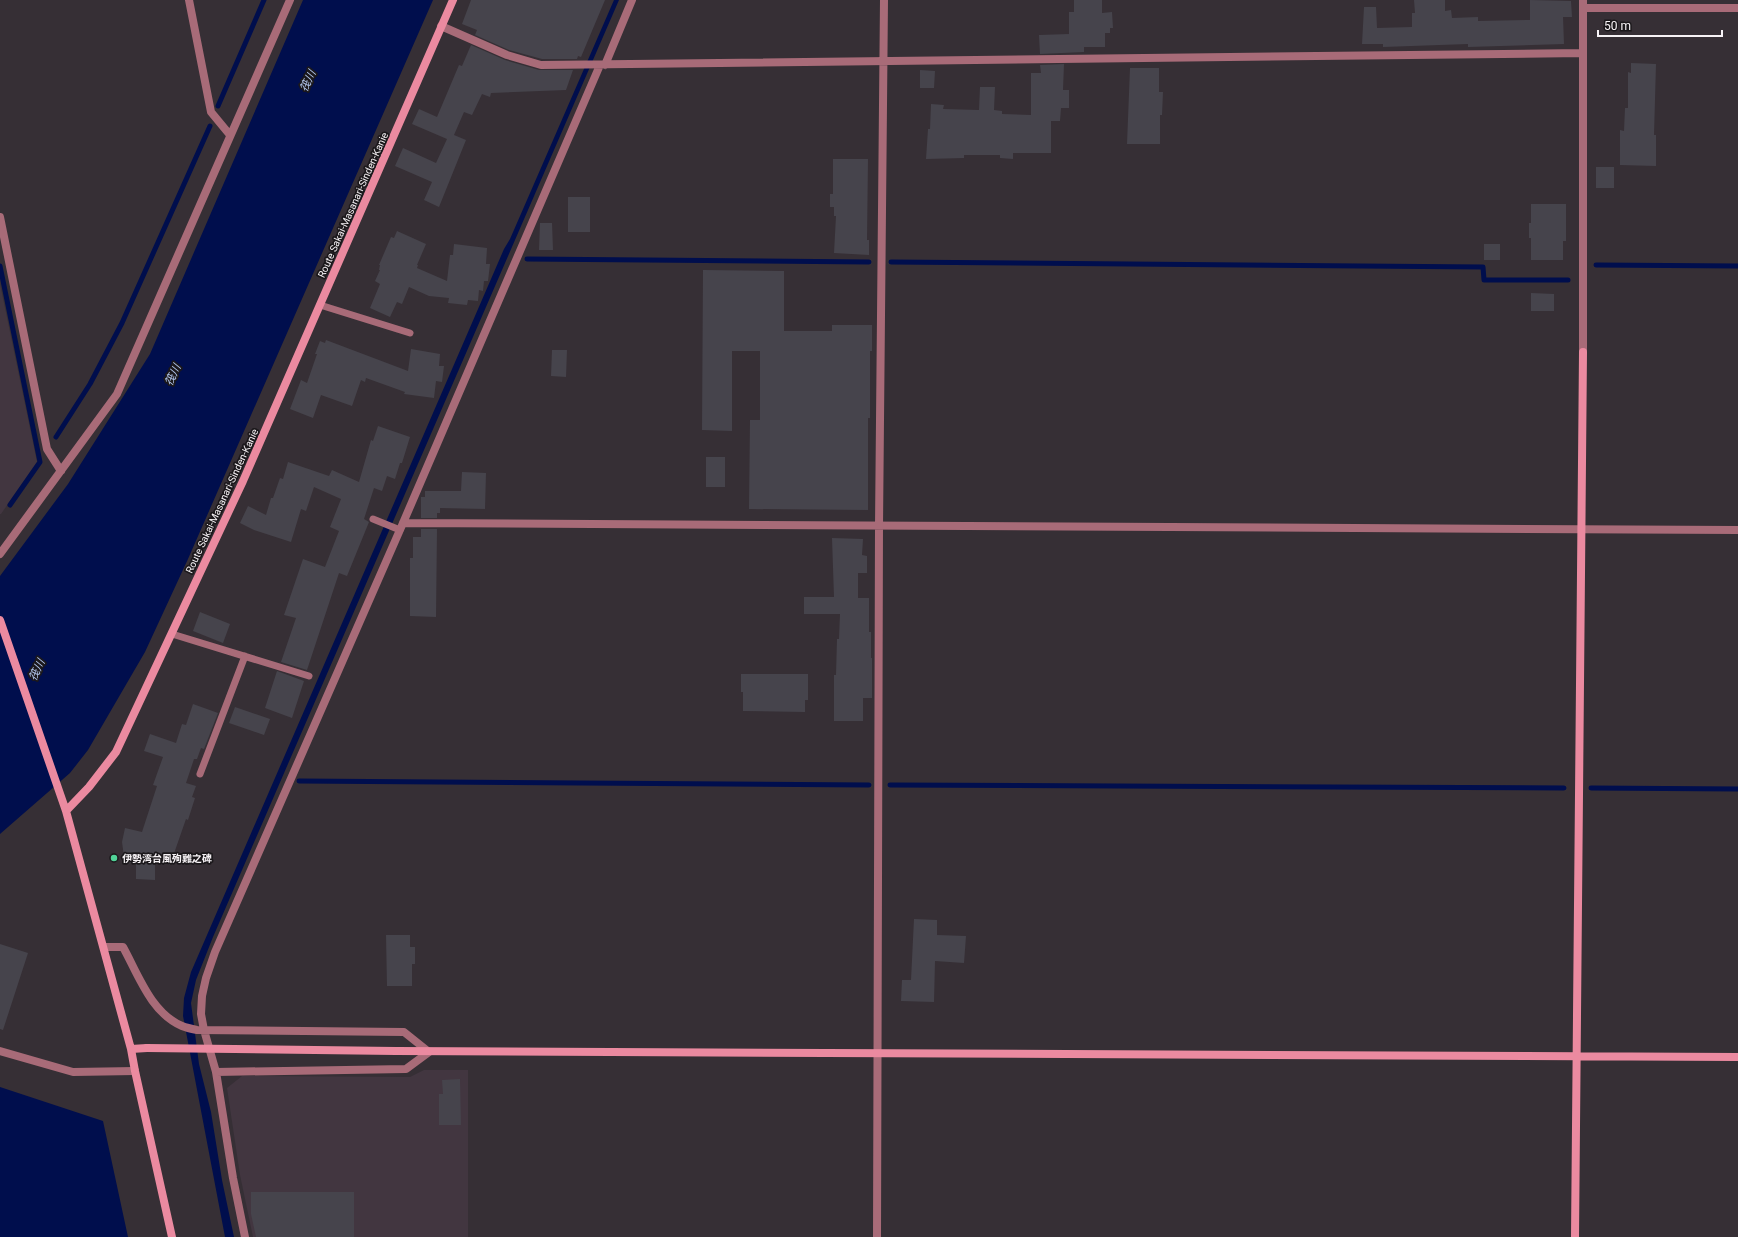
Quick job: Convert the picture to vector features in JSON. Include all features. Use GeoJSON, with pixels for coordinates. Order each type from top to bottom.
{"type":"FeatureCollection","features":[{"type":"Feature","properties":{"kind":"street"},"geometry":{"type":"LineString","coordinates":[[189,0],[211,112],[230,135]]}},
{"type":"Feature","properties":{"kind":"street"},"geometry":{"type":"LineString","coordinates":[[0,554],[116,394],[290,0]]}},
{"type":"Feature","properties":{"kind":"street","name":"Route Sakai-Masanari-Sinden-Kanie"},"geometry":{"type":"LineString","coordinates":[[66,811],[89,787],[116,752],[243,481],[453,0]]}},
{"type":"Feature","properties":{"kind":"street"},"geometry":{"type":"LineString","coordinates":[[245,1237],[233,1178],[216,1072],[200,1030],[202,996],[206,978],[215,952],[600,65],[632,0]]}},
{"type":"Feature","properties":{"kind":"street"},"geometry":{"type":"LineString","coordinates":[[878,1237],[879,526],[884,0]]}},
{"type":"Feature","properties":{"kind":"street"},"geometry":{"type":"LineString","coordinates":[[1575,1237],[1583,352],[1583,4],[1738,8]]}},
{"type":"Feature","properties":{"kind":"street"},"geometry":{"type":"LineString","coordinates":[[442,26],[507,55],[541,65],[1583,53]]}},
{"type":"Feature","properties":{"kind":"street"},"geometry":{"type":"LineString","coordinates":[[0,217],[47,449],[61,471]]}},
{"type":"Feature","properties":{"kind":"street"},"geometry":{"type":"LineString","coordinates":[[399,527],[879,526],[1738,530]]}},
{"type":"Feature","properties":{"kind":"street"},"geometry":{"type":"LineString","coordinates":[[0,620],[66,811],[104,947],[131,1049],[172,1237]]}},
{"type":"Feature","properties":{"kind":"street"},"geometry":{"type":"LineString","coordinates":[[104,947],[123,947],[152,1000],[167,1016],[182,1026],[200,1030],[404,1032],[429,1052]]}},
{"type":"Feature","properties":{"kind":"street"},"geometry":{"type":"LineString","coordinates":[[131,1049],[429,1052],[1738,1057]]}},
{"type":"Feature","properties":{"kind":"street"},"geometry":{"type":"LineString","coordinates":[[0,1051],[73,1072],[135,1071]]}},
{"type":"Feature","properties":{"kind":"street"},"geometry":{"type":"LineString","coordinates":[[216,1072],[406,1069],[429,1052]]}},
{"type":"Feature","properties":{"kind":"lane"},"geometry":{"type":"LineString","coordinates":[[320,305],[410,333]]}},
{"type":"Feature","properties":{"kind":"lane"},"geometry":{"type":"LineString","coordinates":[[373,518],[399,527]]}},
{"type":"Feature","properties":{"kind":"lane"},"geometry":{"type":"LineString","coordinates":[[172,634],[309,676]]}},
{"type":"Feature","properties":{"kind":"lane"},"geometry":{"type":"LineString","coordinates":[[200,774],[245,656]]}},
{"type":"Feature","properties":{"kind":"shaded area"},"geometry":{"type":"Polygon","coordinates":[[[0,284],[37,462],[1,514],[0,514],[0,284]]]}},
{"type":"Feature","properties":{"kind":"shaded area"},"geometry":{"type":"Polygon","coordinates":[[[424,1070],[468,1070],[468,1237],[253,1237],[240,1175],[227,1088],[242,1076],[410,1077],[424,1070]]]}},
{"type":"Feature","properties":{"kind":"water","name":"筏川"},"geometry":{"type":"Polygon","coordinates":[[[303,0],[433,0],[188,559],[145,652],[88,750],[70,773],[0,834],[0,576],[68,484],[150,354],[303,0]]]}},
{"type":"Feature","properties":{"kind":"water"},"geometry":{"type":"Polygon","coordinates":[[[614,0],[619,0],[213,937],[196,980],[191,1003],[199,1064],[211,1112],[222,1180],[234,1237],[225,1237],[183,1016],[184,998],[191,972],[504,249],[510,239],[614,0]]]}},
{"type":"Feature","properties":{"kind":"water"},"geometry":{"type":"Polygon","coordinates":[[[0,1087],[103,1121],[128,1237],[0,1237],[0,1087]]]}},
{"type":"Feature","properties":{"kind":"building"},"geometry":{"type":"Polygon","coordinates":[[[471,0],[605,0],[581,57],[578,56],[577,59],[542,59],[509,50],[475,35],[477,30],[462,24],[471,0]]]}},
{"type":"Feature","properties":{"kind":"building"},"geometry":{"type":"Polygon","coordinates":[[[1074,0],[1102,0],[1102,13],[1112,12],[1113,28],[1110,28],[1110,33],[1105,33],[1105,47],[1084,47],[1084,52],[1040,54],[1039,35],[1069,34],[1069,12],[1074,12],[1074,0]]]}},
{"type":"Feature","properties":{"kind":"building"},"geometry":{"type":"Polygon","coordinates":[[[1414,0],[1445,0],[1445,11],[1451,10],[1452,18],[1478,17],[1478,21],[1530,20],[1530,0],[1571,1],[1572,17],[1563,17],[1564,44],[1468,47],[1468,44],[1383,47],[1383,44],[1362,44],[1364,7],[1376,7],[1377,28],[1412,27],[1412,13],[1415,13],[1414,0]]]}},
{"type":"Feature","properties":{"kind":"building"},"geometry":{"type":"Polygon","coordinates":[[[471,45],[505,60],[539,70],[573,70],[566,90],[491,93],[490,97],[482,94],[472,115],[464,112],[454,135],[466,140],[439,207],[424,200],[432,182],[395,166],[403,148],[436,163],[447,139],[412,124],[419,109],[437,117],[459,65],[462,66],[471,45]]]}},
{"type":"Feature","properties":{"kind":"building"},"geometry":{"type":"Polygon","coordinates":[[[1631,63],[1656,64],[1654,135],[1656,135],[1656,166],[1620,165],[1620,130],[1624,131],[1625,108],[1628,108],[1628,72],[1631,73],[1631,63]]]}},
{"type":"Feature","properties":{"kind":"building"},"geometry":{"type":"Polygon","coordinates":[[[1064,64],[1063,90],[1069,90],[1069,108],[1061,108],[1060,121],[1051,121],[1051,153],[1013,153],[1013,159],[1000,158],[1000,155],[964,155],[964,158],[926,159],[928,129],[930,129],[931,104],[944,105],[943,109],[979,110],[980,87],[995,87],[994,110],[1002,111],[1002,114],[1031,115],[1031,73],[1041,73],[1040,65],[1064,64]]]}},
{"type":"Feature","properties":{"kind":"building"},"geometry":{"type":"Polygon","coordinates":[[[1130,68],[1159,68],[1159,92],[1163,92],[1162,115],[1160,115],[1160,144],[1127,144],[1130,68]]]}},
{"type":"Feature","properties":{"kind":"building"},"geometry":{"type":"Polygon","coordinates":[[[920,70],[935,71],[934,88],[920,88],[920,70]]]}},
{"type":"Feature","properties":{"kind":"building"},"geometry":{"type":"Polygon","coordinates":[[[833,159],[868,159],[867,240],[869,240],[869,255],[834,253],[836,216],[834,216],[834,207],[830,207],[830,194],[833,194],[833,159]]]}},
{"type":"Feature","properties":{"kind":"building"},"geometry":{"type":"Polygon","coordinates":[[[1596,167],[1614,167],[1614,188],[1596,188],[1596,167]]]}},
{"type":"Feature","properties":{"kind":"building"},"geometry":{"type":"Polygon","coordinates":[[[568,197],[590,197],[590,232],[568,232],[568,197]]]}},
{"type":"Feature","properties":{"kind":"building"},"geometry":{"type":"Polygon","coordinates":[[[1531,204],[1566,204],[1566,241],[1563,241],[1563,260],[1531,260],[1529,223],[1531,223],[1531,204]]]}},
{"type":"Feature","properties":{"kind":"building"},"geometry":{"type":"Polygon","coordinates":[[[540,223],[552,223],[553,250],[539,250],[540,223]]]}},
{"type":"Feature","properties":{"kind":"building"},"geometry":{"type":"Polygon","coordinates":[[[397,231],[426,244],[417,268],[447,281],[450,255],[453,255],[454,244],[487,248],[486,264],[490,264],[488,281],[484,281],[483,291],[479,290],[478,301],[468,300],[467,305],[448,303],[449,298],[429,296],[409,287],[402,304],[397,302],[390,317],[370,308],[380,284],[375,281],[380,270],[379,265],[391,237],[394,238],[397,231]]]}},
{"type":"Feature","properties":{"kind":"building"},"geometry":{"type":"Polygon","coordinates":[[[1484,244],[1500,244],[1500,260],[1484,260],[1484,244]]]}},
{"type":"Feature","properties":{"kind":"building"},"geometry":{"type":"Polygon","coordinates":[[[703,270],[784,271],[784,331],[832,331],[832,325],[872,325],[872,351],[870,351],[870,418],[868,418],[868,510],[749,509],[750,420],[760,420],[760,351],[732,351],[732,431],[702,430],[703,270]]]}},
{"type":"Feature","properties":{"kind":"building"},"geometry":{"type":"Polygon","coordinates":[[[1531,293],[1554,294],[1554,311],[1531,311],[1531,293]]]}},
{"type":"Feature","properties":{"kind":"building"},"geometry":{"type":"Polygon","coordinates":[[[326,340],[408,371],[411,349],[440,354],[439,366],[444,366],[442,382],[436,381],[434,398],[404,394],[405,392],[366,378],[365,382],[361,380],[352,406],[321,395],[313,418],[290,409],[301,380],[307,383],[320,341],[325,343],[326,340]]]}},
{"type":"Feature","properties":{"kind":"building"},"geometry":{"type":"Polygon","coordinates":[[[552,350],[567,350],[566,377],[551,376],[552,350]]]}},
{"type":"Feature","properties":{"kind":"building"},"geometry":{"type":"Polygon","coordinates":[[[378,426],[410,437],[402,463],[400,463],[395,479],[387,476],[382,491],[374,488],[364,519],[369,522],[347,576],[339,573],[307,670],[281,662],[296,618],[284,615],[303,559],[325,567],[339,531],[330,527],[341,499],[314,487],[306,511],[301,509],[291,542],[254,530],[240,523],[248,506],[266,515],[271,498],[273,498],[280,478],[283,479],[288,462],[329,476],[332,470],[359,482],[371,440],[373,441],[378,426]]]}},
{"type":"Feature","properties":{"kind":"building"},"geometry":{"type":"Polygon","coordinates":[[[706,457],[725,457],[725,487],[706,487],[706,457]]]}},
{"type":"Feature","properties":{"kind":"building"},"geometry":{"type":"Polygon","coordinates":[[[462,472],[486,473],[485,509],[440,508],[440,513],[437,513],[437,518],[421,518],[421,497],[425,497],[425,491],[461,491],[462,472]]]}},
{"type":"Feature","properties":{"kind":"building"},"geometry":{"type":"Polygon","coordinates":[[[421,529],[437,529],[436,617],[410,616],[410,558],[413,558],[413,537],[421,537],[421,529]]]}},
{"type":"Feature","properties":{"kind":"building"},"geometry":{"type":"Polygon","coordinates":[[[832,538],[863,539],[862,555],[867,556],[867,573],[858,573],[858,598],[869,598],[869,632],[871,632],[872,658],[872,698],[863,698],[863,721],[834,721],[834,675],[836,675],[837,639],[839,639],[840,614],[804,614],[804,597],[834,597],[832,538]]]}},
{"type":"Feature","properties":{"kind":"building"},"geometry":{"type":"Polygon","coordinates":[[[200,612],[230,624],[223,643],[193,631],[200,612]]]}},
{"type":"Feature","properties":{"kind":"building"},"geometry":{"type":"Polygon","coordinates":[[[277,671],[304,681],[292,718],[265,708],[277,671]]]}},
{"type":"Feature","properties":{"kind":"building"},"geometry":{"type":"Polygon","coordinates":[[[741,674],[808,674],[808,700],[805,700],[805,712],[743,711],[741,674]]]}},
{"type":"Feature","properties":{"kind":"building"},"geometry":{"type":"Polygon","coordinates":[[[193,704],[218,713],[204,749],[201,748],[197,759],[194,759],[186,783],[196,786],[192,797],[195,798],[188,820],[186,819],[170,865],[155,860],[155,880],[136,879],[136,862],[125,864],[122,842],[125,828],[142,832],[157,786],[153,785],[163,757],[144,751],[150,734],[176,743],[182,724],[186,725],[193,704]]]}},
{"type":"Feature","properties":{"kind":"building"},"geometry":{"type":"Polygon","coordinates":[[[235,707],[270,719],[264,735],[229,723],[235,707]]]}},
{"type":"Feature","properties":{"kind":"building"},"geometry":{"type":"Polygon","coordinates":[[[914,919],[937,920],[937,935],[966,936],[964,963],[935,961],[934,1002],[901,1001],[902,980],[911,980],[914,919]]]}},
{"type":"Feature","properties":{"kind":"building"},"geometry":{"type":"Polygon","coordinates":[[[386,935],[410,935],[410,947],[415,947],[415,964],[412,964],[412,986],[387,986],[386,935]]]}},
{"type":"Feature","properties":{"kind":"building"},"geometry":{"type":"Polygon","coordinates":[[[0,944],[28,953],[3,1030],[0,1029],[0,944]]]}},
{"type":"Feature","properties":{"kind":"building"},"geometry":{"type":"Polygon","coordinates":[[[460,1079],[461,1125],[439,1125],[439,1094],[443,1094],[442,1080],[460,1079]]]}},
{"type":"Feature","properties":{"kind":"building"},"geometry":{"type":"Polygon","coordinates":[[[251,1192],[354,1192],[354,1237],[256,1237],[251,1214],[251,1192]]]}},
{"type":"Feature","properties":{"kind":"waterway"},"geometry":{"type":"LineString","coordinates":[[218,106],[264,0]]}},
{"type":"Feature","properties":{"kind":"waterway"},"geometry":{"type":"LineString","coordinates":[[56,437],[90,384],[122,323],[210,126]]}},
{"type":"Feature","properties":{"kind":"waterway"},"geometry":{"type":"LineString","coordinates":[[527,259],[869,262]]}},
{"type":"Feature","properties":{"kind":"waterway"},"geometry":{"type":"LineString","coordinates":[[891,262],[1483,267],[1484,280],[1568,280]]}},
{"type":"Feature","properties":{"kind":"waterway"},"geometry":{"type":"LineString","coordinates":[[1596,265],[1738,266]]}},
{"type":"Feature","properties":{"kind":"waterway"},"geometry":{"type":"LineString","coordinates":[[0,266],[40,462],[10,505]]}},
{"type":"Feature","properties":{"kind":"waterway"},"geometry":{"type":"LineString","coordinates":[[299,781],[869,785]]}},
{"type":"Feature","properties":{"kind":"waterway"},"geometry":{"type":"LineString","coordinates":[[890,785],[1564,788]]}},
{"type":"Feature","properties":{"kind":"waterway"},"geometry":{"type":"LineString","coordinates":[[1591,788],[1738,789]]}},
{"type":"Feature","properties":{"kind":"place","name":"伊勢湾台風殉難之碑"},"geometry":{"type":"Point","coordinates":[114,858]}}]}
